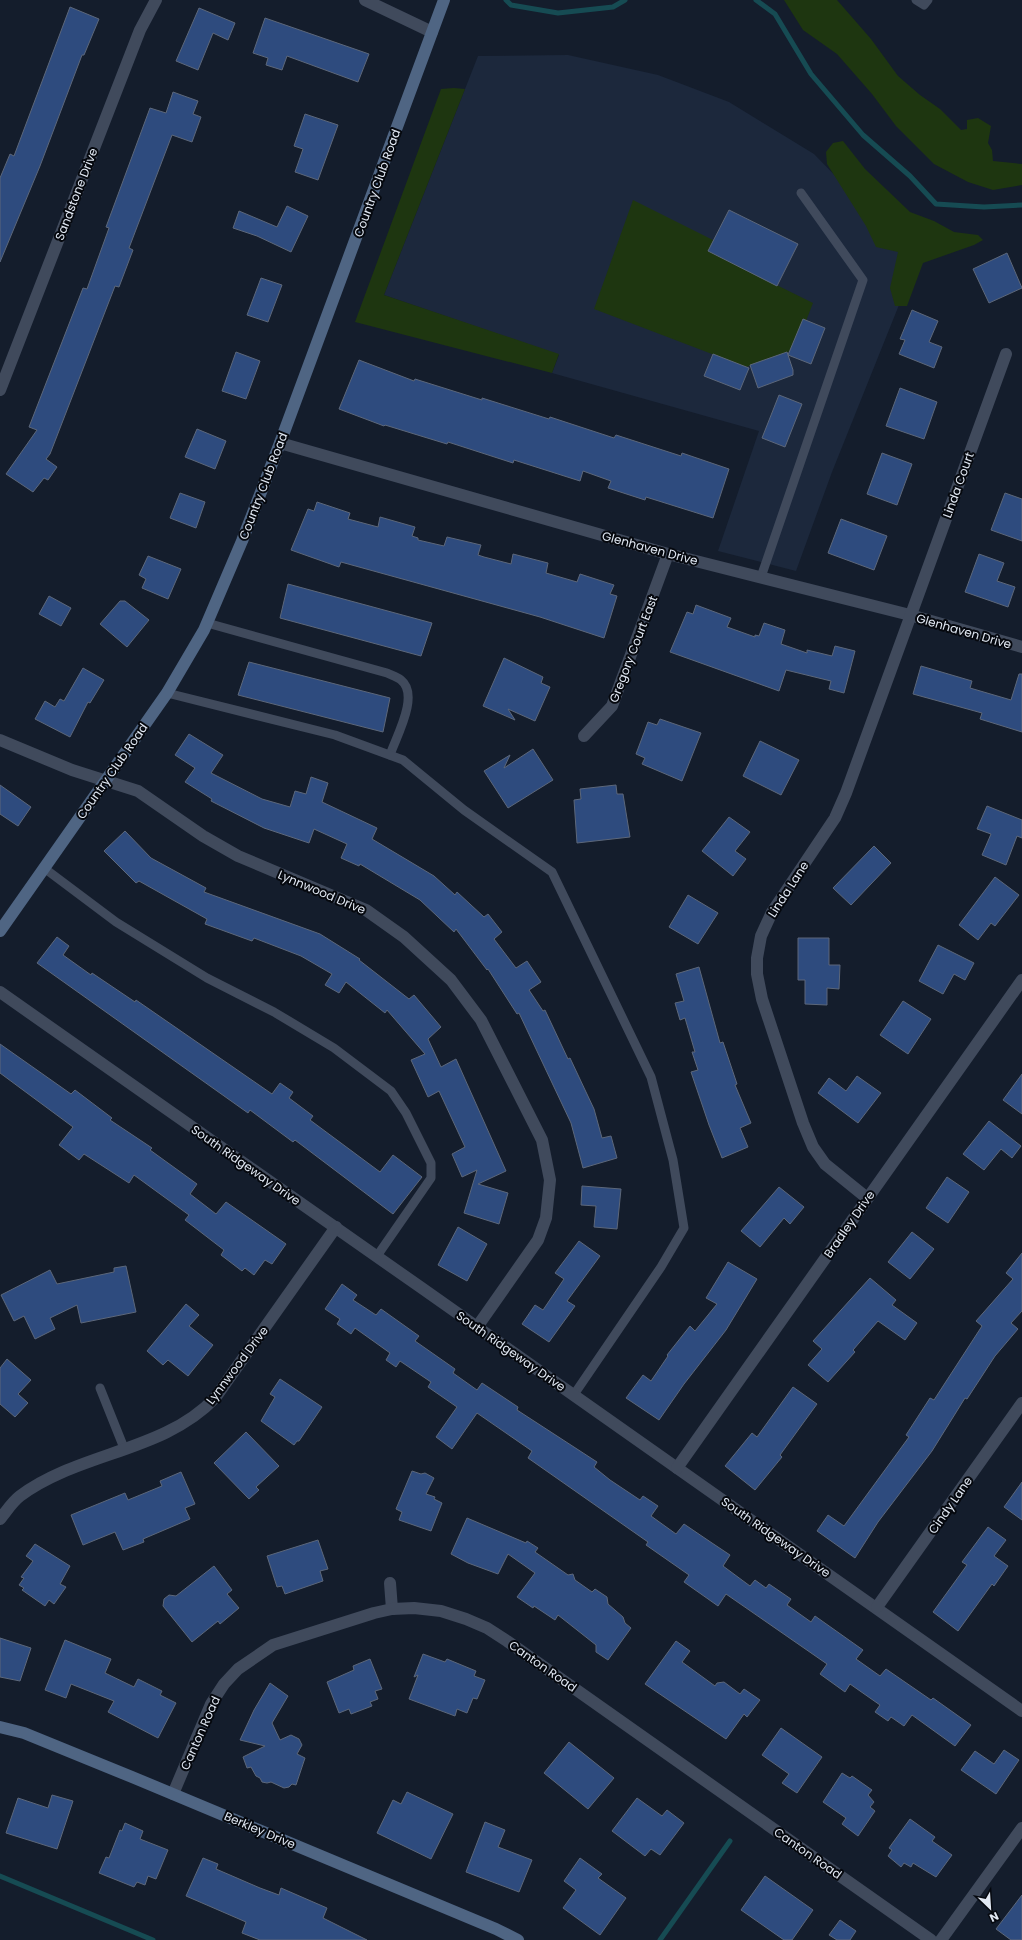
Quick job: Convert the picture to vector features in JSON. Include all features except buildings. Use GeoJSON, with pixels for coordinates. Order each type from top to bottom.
{"type":"FeatureCollection","features":[{"type":"Feature","properties":{"kind":"main road","name":"Country Club Road"},"geometry":{"type":"LineString","coordinates":[[0,930],[167,693],[207,623],[242,541],[280,443],[442,5]]}},
{"type":"Feature","properties":{"kind":"main road","name":"Berkley Drive"},"geometry":{"type":"LineString","coordinates":[[0,1727],[24,1734],[173,1794],[500,1931],[518,1940]]}},
{"type":"Feature","properties":{"kind":"street","name":"Sandstone Drive"},"geometry":{"type":"LineString","coordinates":[[0,390],[137,37],[156,0]]}},
{"type":"Feature","properties":{"kind":"street"},"geometry":{"type":"LineString","coordinates":[[365,0],[432,32]]}},
{"type":"Feature","properties":{"kind":"street","name":"Linda Court"},"geometry":{"type":"LineString","coordinates":[[910,615],[1006,354]]}},
{"type":"Feature","properties":{"kind":"street","name":"Glenhaven Drive"},"geometry":{"type":"LineString","coordinates":[[280,443],[668,554],[910,615],[1022,647]]}},
{"type":"Feature","properties":{"kind":"street","name":"Gregory Court East"},"geometry":{"type":"LineString","coordinates":[[584,736],[612,706],[668,554]]}},
{"type":"Feature","properties":{"kind":"street","name":"Linda Lane"},"geometry":{"type":"LineString","coordinates":[[867,1198],[825,1164],[813,1147],[803,1123],[762,999],[757,974],[757,958],[761,936],[772,912],[835,818],[910,615]]}},
{"type":"Feature","properties":{"kind":"street","name":"Lynnwood Drive"},"geometry":{"type":"LineString","coordinates":[[0,740],[72,770],[138,791],[203,836],[238,856],[366,910],[404,937],[451,980],[481,1020],[542,1140],[550,1180],[546,1218],[538,1240],[477,1327]]}},
{"type":"Feature","properties":{"kind":"street","name":"Bradley Drive"},"geometry":{"type":"LineString","coordinates":[[677,1468],[1022,980]]}},
{"type":"Feature","properties":{"kind":"street","name":"South Ridgeway Drive"},"geometry":{"type":"LineString","coordinates":[[0,992],[574,1396],[877,1607],[1022,1711]]}},
{"type":"Feature","properties":{"kind":"street","name":"Lynnwood Drive"},"geometry":{"type":"LineString","coordinates":[[0,1519],[18,1497],[55,1474],[169,1431],[206,1407],[215,1398],[336,1228]]}},
{"type":"Feature","properties":{"kind":"street","name":"Cindy Lane"},"geometry":{"type":"LineString","coordinates":[[877,1607],[1022,1403]]}},
{"type":"Feature","properties":{"kind":"street"},"geometry":{"type":"LineString","coordinates":[[390,1583],[392,1609]]}},
{"type":"Feature","properties":{"kind":"street","name":"Canton Road"},"geometry":{"type":"LineString","coordinates":[[173,1794],[211,1704],[224,1684],[238,1669],[273,1645],[358,1617],[392,1609],[414,1608],[441,1611],[487,1628],[931,1940]]}},
{"type":"Feature","properties":{"kind":"street"},"geometry":{"type":"LineString","coordinates":[[942,1940],[1022,1828]]}},
{"type":"Feature","properties":{"kind":"lane"},"geometry":{"type":"LineString","coordinates":[[916,0],[924,6],[928,0]]}},
{"type":"Feature","properties":{"kind":"lane"},"geometry":{"type":"LineString","coordinates":[[761,578],[863,280],[801,193]]}},
{"type":"Feature","properties":{"kind":"lane"},"geometry":{"type":"LineString","coordinates":[[207,623],[387,673],[402,681],[409,695],[407,710],[390,755]]}},
{"type":"Feature","properties":{"kind":"lane"},"geometry":{"type":"LineString","coordinates":[[167,693],[335,735],[403,760],[464,810],[552,872],[651,1077],[673,1160],[684,1228],[661,1267],[574,1396]]}},
{"type":"Feature","properties":{"kind":"lane"},"geometry":{"type":"LineString","coordinates":[[44,868],[116,922],[207,978],[274,1012],[334,1048],[391,1091],[406,1112],[431,1163],[431,1178],[377,1256]]}},
{"type":"Feature","properties":{"kind":"lane"},"geometry":{"type":"LineString","coordinates":[[100,1388],[124,1448]]}},
{"type":"Feature","properties":{"kind":"shaded area"},"geometry":{"type":"Polygon","coordinates":[[[568,55],[658,75],[729,102],[814,154],[917,260],[832,472],[796,571],[718,551],[759,431],[552,373],[559,355],[384,295],[478,56],[568,55]]]}},
{"type":"Feature","properties":{"kind":"green space"},"geometry":{"type":"Polygon","coordinates":[[[784,0],[837,0],[871,39],[898,76],[920,95],[940,109],[961,130],[967,129],[967,120],[978,118],[991,126],[988,143],[992,150],[993,161],[1022,164],[1022,185],[993,190],[968,182],[934,164],[896,126],[872,94],[837,54],[803,30],[784,0]]]}},
{"type":"Feature","properties":{"kind":"green space"},"geometry":{"type":"Polygon","coordinates":[[[441,89],[465,89],[384,295],[559,354],[552,373],[355,322],[441,89]]]}},
{"type":"Feature","properties":{"kind":"green space"},"geometry":{"type":"Polygon","coordinates":[[[843,141],[865,169],[910,212],[934,221],[954,232],[978,235],[983,240],[974,245],[923,263],[907,306],[895,306],[890,288],[898,252],[876,247],[866,226],[827,164],[826,152],[833,143],[843,141]]]}},
{"type":"Feature","properties":{"kind":"green space"},"geometry":{"type":"Polygon","coordinates":[[[633,200],[713,240],[708,251],[813,303],[806,321],[803,319],[790,351],[746,367],[594,309],[633,200]]]}},
{"type":"Feature","properties":{"kind":"waterway"},"geometry":{"type":"LineString","coordinates":[[506,0],[511,5],[558,13],[613,7],[625,0]]}},
{"type":"Feature","properties":{"kind":"waterway"},"geometry":{"type":"LineString","coordinates":[[756,0],[775,14],[811,74],[863,135],[910,176],[936,204],[984,207],[1022,205]]}},
{"type":"Feature","properties":{"kind":"waterway"},"geometry":{"type":"LineString","coordinates":[[660,1940],[730,1841]]}},
{"type":"Feature","properties":{"kind":"waterway"},"geometry":{"type":"LineString","coordinates":[[0,1876],[153,1940]]}}]}
